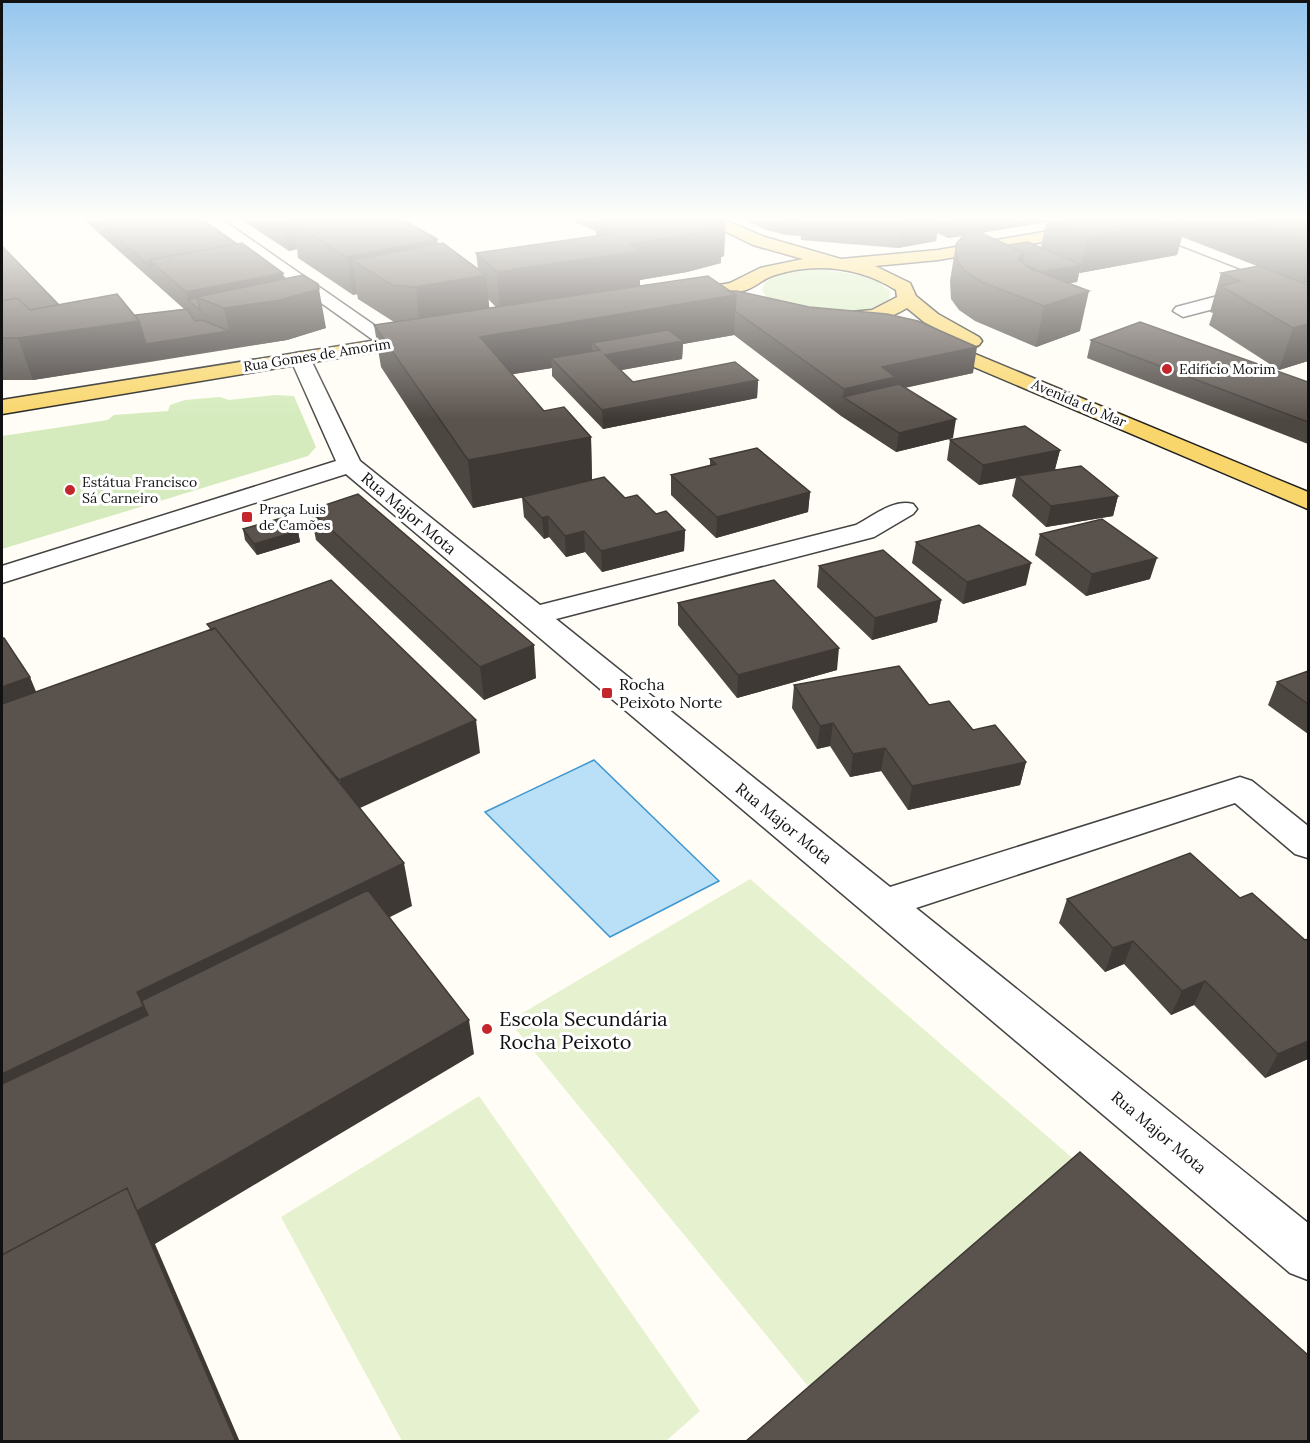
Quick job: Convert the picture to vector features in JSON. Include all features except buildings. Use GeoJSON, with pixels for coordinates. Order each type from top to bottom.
{"type":"FeatureCollection","features":[{"type":"Feature","properties":{"kind":"main road","name":"Avenida do Mar"},"geometry":{"type":"LineString","coordinates":[[899,285],[931,318],[972,341],[1308,482]]}},
{"type":"Feature","properties":{"kind":"main road"},"geometry":{"type":"LineString","coordinates":[[813,318],[845,319],[875,315],[897,308],[911,285]]}},
{"type":"Feature","properties":{"kind":"main road"},"geometry":{"type":"LineString","coordinates":[[845,319],[896,330]]}},
{"type":"Feature","properties":{"kind":"main road","name":"Rua Gomes de Amorim"},"geometry":{"type":"LineString","coordinates":[[2,407],[437,336]]}},
{"type":"Feature","properties":{"kind":"main road","name":"Avenida do Mar"},"geometry":{"type":"LineString","coordinates":[[918,337],[950,348],[1308,501]]}},
{"type":"Feature","properties":{"kind":"street"},"geometry":{"type":"LineString","coordinates":[[307,285],[390,343]]}},
{"type":"Feature","properties":{"kind":"street"},"geometry":{"type":"LineString","coordinates":[[1183,311],[1282,285]]}},
{"type":"Feature","properties":{"kind":"street"},"geometry":{"type":"LineString","coordinates":[[1292,285],[1308,290]]}},
{"type":"Feature","properties":{"kind":"street","name":"Rua Major Mota"},"geometry":{"type":"LineString","coordinates":[[300,358],[350,465],[1308,1255]]}},
{"type":"Feature","properties":{"kind":"street"},"geometry":{"type":"LineString","coordinates":[[2,575],[350,465]]}},
{"type":"Feature","properties":{"kind":"street"},"geometry":{"type":"LineString","coordinates":[[533,616],[866,531],[904,509]]}},
{"type":"Feature","properties":{"kind":"street"},"geometry":{"type":"LineString","coordinates":[[883,904],[1240,789],[1308,845]]}},
{"type":"Feature","properties":{"kind":"green space"},"geometry":{"type":"Polygon","coordinates":[[[764,285],[883,285],[890,291],[889,299],[875,307],[845,314],[797,307],[767,298],[762,290],[764,285]]]}},
{"type":"Feature","properties":{"kind":"green space"},"geometry":{"type":"Polygon","coordinates":[[[275,395],[294,396],[316,447],[308,456],[2,549],[2,436],[108,420],[114,415],[168,411],[170,405],[185,400],[220,397],[229,400],[275,395]]]}},
{"type":"Feature","properties":{"kind":"green space"},"geometry":{"type":"Polygon","coordinates":[[[750,879],[1084,1168],[821,1402],[509,1021],[750,879]]]}},
{"type":"Feature","properties":{"kind":"green space"},"geometry":{"type":"Polygon","coordinates":[[[479,1096],[700,1411],[666,1441],[402,1441],[281,1217],[479,1096]]]}},
{"type":"Feature","properties":{"kind":"water"},"geometry":{"type":"Polygon","coordinates":[[[594,760],[719,881],[610,937],[485,812],[594,760]]]}},
{"type":"Feature","properties":{"kind":"place","name":"Edifício Morim"},"geometry":{"type":"Point","coordinates":[1167,369]}},
{"type":"Feature","properties":{"kind":"place","name":"Estátua Francisco Sá Carneiro"},"geometry":{"type":"Point","coordinates":[70,490]}},
{"type":"Feature","properties":{"kind":"place","name":"Praça Luis de Camões"},"geometry":{"type":"Point","coordinates":[247,517]}},
{"type":"Feature","properties":{"kind":"place","name":"Rocha Peixoto Norte"},"geometry":{"type":"Point","coordinates":[607,693]}},
{"type":"Feature","properties":{"kind":"place","name":"Escola Secundária Rocha Peixoto"},"geometry":{"type":"Point","coordinates":[487,1029]}}]}
